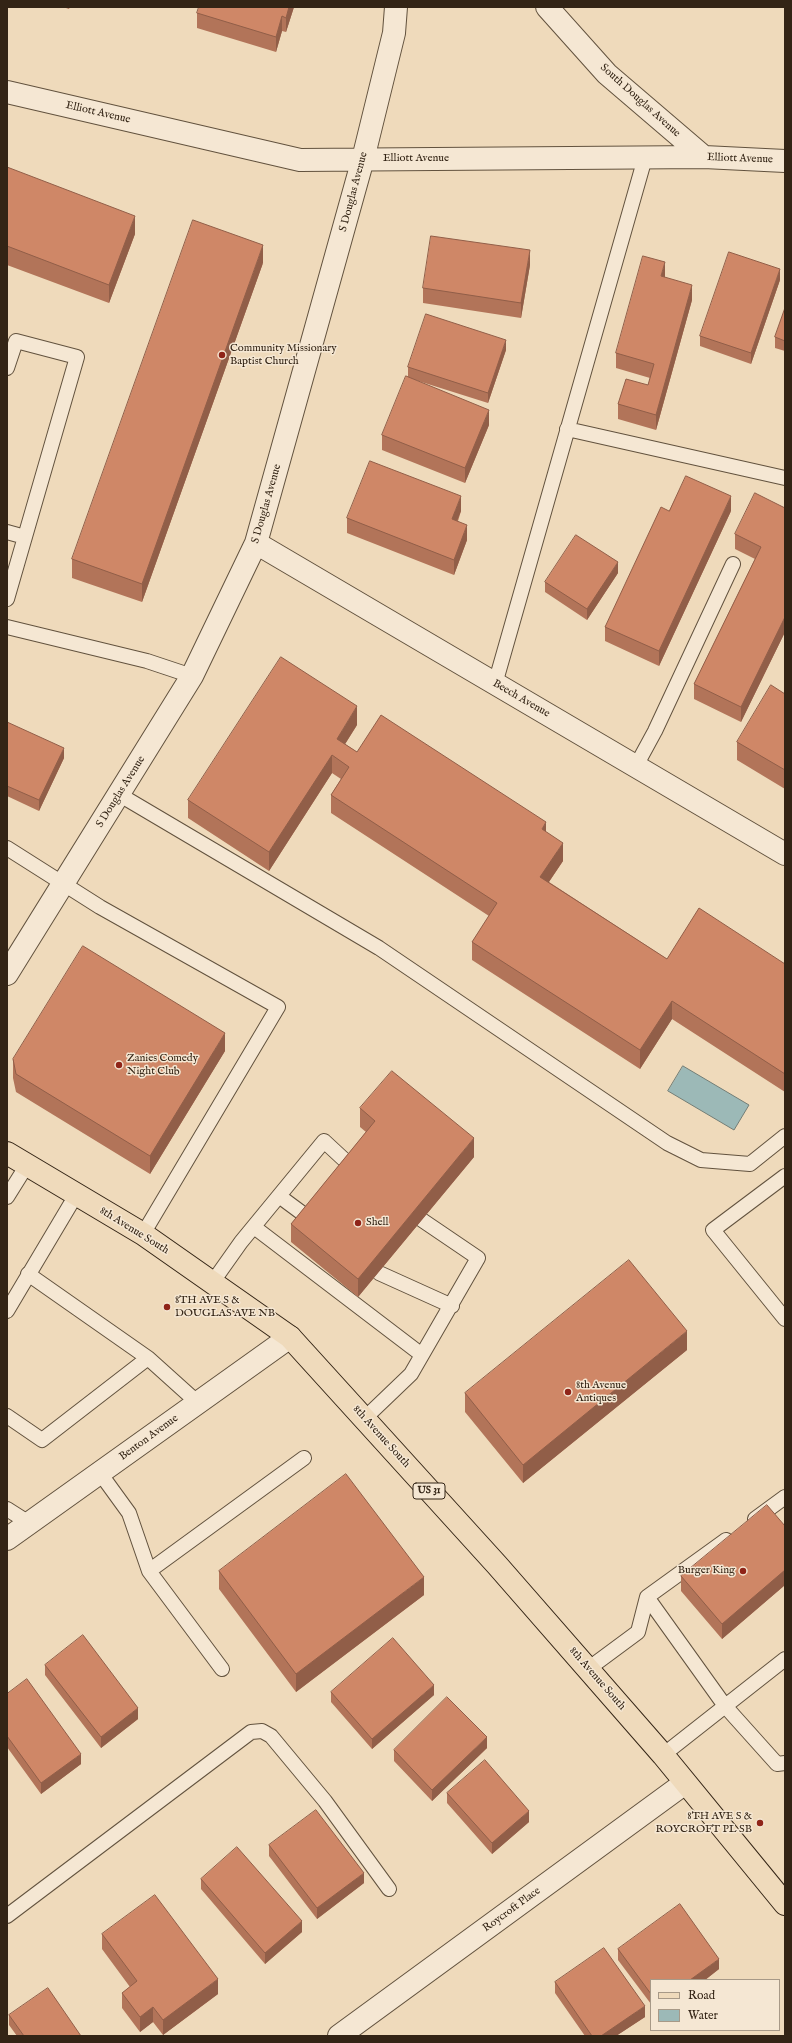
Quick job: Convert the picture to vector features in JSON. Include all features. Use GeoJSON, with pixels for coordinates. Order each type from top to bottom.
{"type":"FeatureCollection","features":[{"type":"Feature","properties":{"kind":"main road","name":"8th Avenue South"},"geometry":{"type":"LineString","coordinates":[[7,1154],[143,1234],[290,1337],[588,1669],[663,1755],[785,1904]]}},
{"type":"Feature","properties":{"kind":"street","name":"S Douglas Avenue"},"geometry":{"type":"LineString","coordinates":[[7,974],[62,884],[120,795],[192,676],[256,543],[363,159],[394,32],[396,7]]}},
{"type":"Feature","properties":{"kind":"street","name":"South Douglas Avenue"},"geometry":{"type":"LineString","coordinates":[[547,7],[608,74],[704,157]]}},
{"type":"Feature","properties":{"kind":"street","name":"Elliott Avenue"},"geometry":{"type":"LineString","coordinates":[[7,92],[300,160],[704,157],[785,161]]}},
{"type":"Feature","properties":{"kind":"street","name":"Beech Avenue"},"geometry":{"type":"LineString","coordinates":[[256,543],[785,854]]}},
{"type":"Feature","properties":{"kind":"street","name":"Benton Avenue"},"geometry":{"type":"LineString","coordinates":[[7,1539],[290,1337]]}},
{"type":"Feature","properties":{"kind":"street","name":"Roycroft Place"},"geometry":{"type":"LineString","coordinates":[[339,2036],[685,1783]]}},
{"type":"Feature","properties":{"kind":"lane"},"geometry":{"type":"LineString","coordinates":[[495,684],[645,158]]}},
{"type":"Feature","properties":{"kind":"lane"},"geometry":{"type":"LineString","coordinates":[[7,368],[16,341],[77,357],[7,599]]}},
{"type":"Feature","properties":{"kind":"lane"},"geometry":{"type":"LineString","coordinates":[[567,429],[785,478]]}},
{"type":"Feature","properties":{"kind":"lane"},"geometry":{"type":"LineString","coordinates":[[7,532],[25,538]]}},
{"type":"Feature","properties":{"kind":"lane"},"geometry":{"type":"LineString","coordinates":[[636,766],[655,732],[733,564]]}},
{"type":"Feature","properties":{"kind":"lane"},"geometry":{"type":"LineString","coordinates":[[7,627],[147,661],[192,676]]}},
{"type":"Feature","properties":{"kind":"lane"},"geometry":{"type":"LineString","coordinates":[[120,795],[379,948],[667,1143],[701,1160],[750,1164],[785,1136]]}},
{"type":"Feature","properties":{"kind":"lane"},"geometry":{"type":"LineString","coordinates":[[7,848],[106,911],[278,1006],[143,1234]]}},
{"type":"Feature","properties":{"kind":"lane"},"geometry":{"type":"LineString","coordinates":[[212,1283],[254,1227],[324,1141],[352,1167]]}},
{"type":"Feature","properties":{"kind":"lane"},"geometry":{"type":"LineString","coordinates":[[7,1197],[27,1165]]}},
{"type":"Feature","properties":{"kind":"lane"},"geometry":{"type":"LineString","coordinates":[[785,1176],[713,1230],[785,1319]]}},
{"type":"Feature","properties":{"kind":"lane"},"geometry":{"type":"LineString","coordinates":[[7,1311],[76,1195]]}},
{"type":"Feature","properties":{"kind":"lane"},"geometry":{"type":"LineString","coordinates":[[279,1196],[310,1219]]}},
{"type":"Feature","properties":{"kind":"lane"},"geometry":{"type":"LineString","coordinates":[[364,1419],[410,1374],[452,1306],[478,1258],[422,1220]]}},
{"type":"Feature","properties":{"kind":"lane"},"geometry":{"type":"LineString","coordinates":[[254,1227],[422,1355]]}},
{"type":"Feature","properties":{"kind":"lane"},"geometry":{"type":"LineString","coordinates":[[378,1273],[452,1306]]}},
{"type":"Feature","properties":{"kind":"lane"},"geometry":{"type":"LineString","coordinates":[[28,1274],[148,1358],[198,1403]]}},
{"type":"Feature","properties":{"kind":"lane"},"geometry":{"type":"LineString","coordinates":[[7,1416],[42,1440],[148,1358]]}},
{"type":"Feature","properties":{"kind":"lane"},"geometry":{"type":"LineString","coordinates":[[150,1571],[304,1458]]}},
{"type":"Feature","properties":{"kind":"lane"},"geometry":{"type":"LineString","coordinates":[[100,1473],[129,1513],[150,1571],[222,1669]]}},
{"type":"Feature","properties":{"kind":"lane"},"geometry":{"type":"LineString","coordinates":[[588,1669],[638,1632],[647,1597],[785,1497]]}},
{"type":"Feature","properties":{"kind":"lane"},"geometry":{"type":"LineString","coordinates":[[7,1509],[29,1523]]}},
{"type":"Feature","properties":{"kind":"lane"},"geometry":{"type":"LineString","coordinates":[[647,1597],[725,1706],[777,1764],[785,1763]]}},
{"type":"Feature","properties":{"kind":"lane"},"geometry":{"type":"LineString","coordinates":[[663,1755],[785,1659]]}},
{"type":"Feature","properties":{"kind":"lane"},"geometry":{"type":"LineString","coordinates":[[7,1916],[251,1732],[262,1731],[270,1736],[325,1801],[389,1889]]}},
{"type":"Feature","properties":{"kind":"water"},"geometry":{"type":"Polygon","coordinates":[[[683,1066],[749,1105],[734,1130],[668,1091],[683,1066]]]}},
{"type":"Feature","properties":{"kind":"building"},"geometry":{"type":"Polygon","coordinates":[[[199,7],[289,7],[286,18],[282,16],[276,37],[197,13],[199,7]]]}},
{"type":"Feature","properties":{"kind":"building"},"geometry":{"type":"Polygon","coordinates":[[[7,167],[135,216],[109,285],[7,246],[7,167]]]}},
{"type":"Feature","properties":{"kind":"building"},"geometry":{"type":"Polygon","coordinates":[[[193,220],[263,245],[142,584],[72,559],[193,220]]]}},
{"type":"Feature","properties":{"kind":"building"},"geometry":{"type":"Polygon","coordinates":[[[431,236],[530,250],[521,303],[423,288],[431,236]]]}},
{"type":"Feature","properties":{"kind":"building"},"geometry":{"type":"Polygon","coordinates":[[[729,252],[780,269],[751,353],[700,336],[729,252]]]}},
{"type":"Feature","properties":{"kind":"building"},"geometry":{"type":"Polygon","coordinates":[[[643,256],[665,262],[661,276],[692,285],[656,415],[618,404],[626,379],[648,385],[654,364],[616,353],[643,256]]]}},
{"type":"Feature","properties":{"kind":"building"},"geometry":{"type":"Polygon","coordinates":[[[785,308],[785,341],[775,337],[785,308]]]}},
{"type":"Feature","properties":{"kind":"building"},"geometry":{"type":"Polygon","coordinates":[[[426,314],[506,340],[488,393],[408,367],[426,314]]]}},
{"type":"Feature","properties":{"kind":"building"},"geometry":{"type":"Polygon","coordinates":[[[406,376],[489,410],[465,468],[382,435],[406,376]]]}},
{"type":"Feature","properties":{"kind":"building"},"geometry":{"type":"Polygon","coordinates":[[[370,461],[461,496],[452,519],[467,525],[454,560],[347,518],[370,461]]]}},
{"type":"Feature","properties":{"kind":"building"},"geometry":{"type":"Polygon","coordinates":[[[686,476],[731,496],[659,651],[605,627],[661,507],[669,511],[686,476]]]}},
{"type":"Feature","properties":{"kind":"building"},"geometry":{"type":"Polygon","coordinates":[[[755,493],[785,508],[785,617],[741,707],[694,684],[761,547],[735,534],[755,493]]]}},
{"type":"Feature","properties":{"kind":"building"},"geometry":{"type":"Polygon","coordinates":[[[576,535],[618,562],[587,609],[545,582],[576,535]]]}},
{"type":"Feature","properties":{"kind":"building"},"geometry":{"type":"Polygon","coordinates":[[[281,657],[357,706],[337,739],[357,752],[381,715],[546,822],[542,829],[563,843],[540,877],[667,959],[699,908],[785,964],[785,1074],[672,1001],[640,1050],[472,942],[497,903],[331,795],[349,767],[332,755],[269,852],[188,800],[281,657]]]}},
{"type":"Feature","properties":{"kind":"building"},"geometry":{"type":"Polygon","coordinates":[[[771,685],[785,694],[785,770],[737,742],[771,685]]]}},
{"type":"Feature","properties":{"kind":"building"},"geometry":{"type":"Polygon","coordinates":[[[7,722],[64,748],[39,800],[7,786],[7,722]]]}},
{"type":"Feature","properties":{"kind":"building","name":"Zanies Comedy Night Club"},"geometry":{"type":"Polygon","coordinates":[[[83,946],[225,1033],[150,1156],[16,1074],[13,1059],[83,946]]]}},
{"type":"Feature","properties":{"kind":"building"},"geometry":{"type":"Polygon","coordinates":[[[392,1071],[474,1138],[358,1279],[291,1224],[375,1121],[360,1108],[392,1071]]]}},
{"type":"Feature","properties":{"kind":"building"},"geometry":{"type":"Polygon","coordinates":[[[629,1260],[687,1331],[523,1465],[465,1393],[629,1260]]]}},
{"type":"Feature","properties":{"kind":"building"},"geometry":{"type":"Polygon","coordinates":[[[346,1474],[424,1577],[296,1674],[219,1571],[346,1474]]]}},
{"type":"Feature","properties":{"kind":"building"},"geometry":{"type":"Polygon","coordinates":[[[767,1505],[785,1526],[785,1570],[722,1624],[681,1576],[767,1505]]]}},
{"type":"Feature","properties":{"kind":"building"},"geometry":{"type":"Polygon","coordinates":[[[83,1635],[138,1708],[101,1737],[45,1665],[83,1635]]]}},
{"type":"Feature","properties":{"kind":"building"},"geometry":{"type":"Polygon","coordinates":[[[393,1638],[434,1685],[372,1739],[331,1692],[393,1638]]]}},
{"type":"Feature","properties":{"kind":"building"},"geometry":{"type":"Polygon","coordinates":[[[27,1679],[81,1754],[41,1783],[7,1736],[7,1694],[27,1679]]]}},
{"type":"Feature","properties":{"kind":"building"},"geometry":{"type":"Polygon","coordinates":[[[447,1697],[487,1737],[432,1790],[394,1750],[447,1697]]]}},
{"type":"Feature","properties":{"kind":"building"},"geometry":{"type":"Polygon","coordinates":[[[485,1760],[529,1811],[492,1843],[447,1793],[485,1760]]]}},
{"type":"Feature","properties":{"kind":"building"},"geometry":{"type":"Polygon","coordinates":[[[316,1810],[364,1873],[317,1908],[269,1845],[316,1810]]]}},
{"type":"Feature","properties":{"kind":"building"},"geometry":{"type":"Polygon","coordinates":[[[237,1847],[302,1921],[265,1953],[201,1879],[237,1847]]]}},
{"type":"Feature","properties":{"kind":"building"},"geometry":{"type":"Polygon","coordinates":[[[155,1895],[218,1979],[163,2020],[153,2007],[140,2017],[122,1993],[137,1981],[102,1934],[155,1895]]]}},
{"type":"Feature","properties":{"kind":"building"},"geometry":{"type":"Polygon","coordinates":[[[680,1904],[719,1959],[691,1979],[650,1979],[650,1993],[618,1949],[680,1904]]]}},
{"type":"Feature","properties":{"kind":"building"},"geometry":{"type":"Polygon","coordinates":[[[604,1948],[645,2006],[601,2036],[592,2036],[555,1982],[604,1948]]]}},
{"type":"Feature","properties":{"kind":"building"},"geometry":{"type":"Polygon","coordinates":[[[48,1988],[81,2036],[24,2036],[9,2015],[48,1988]]]}},
{"type":"Feature","properties":{"kind":"place","name":"Community Missionary Baptist Church"},"geometry":{"type":"Point","coordinates":[222,355]}},
{"type":"Feature","properties":{"kind":"place","name":"Zanies Comedy Night Club"},"geometry":{"type":"Point","coordinates":[119,1065]}},
{"type":"Feature","properties":{"kind":"place","name":"Shell"},"geometry":{"type":"Point","coordinates":[358,1223]}},
{"type":"Feature","properties":{"kind":"place","name":"8TH AVE S & DOUGLAS AVE NB"},"geometry":{"type":"Point","coordinates":[167,1307]}},
{"type":"Feature","properties":{"kind":"place","name":"8th Avenue Antiques"},"geometry":{"type":"Point","coordinates":[568,1392]}},
{"type":"Feature","properties":{"kind":"place","name":"Burger King"},"geometry":{"type":"Point","coordinates":[743,1571]}},
{"type":"Feature","properties":{"kind":"place","name":"8TH AVE S & ROYCROFT PL SB"},"geometry":{"type":"Point","coordinates":[760,1823]}}]}
